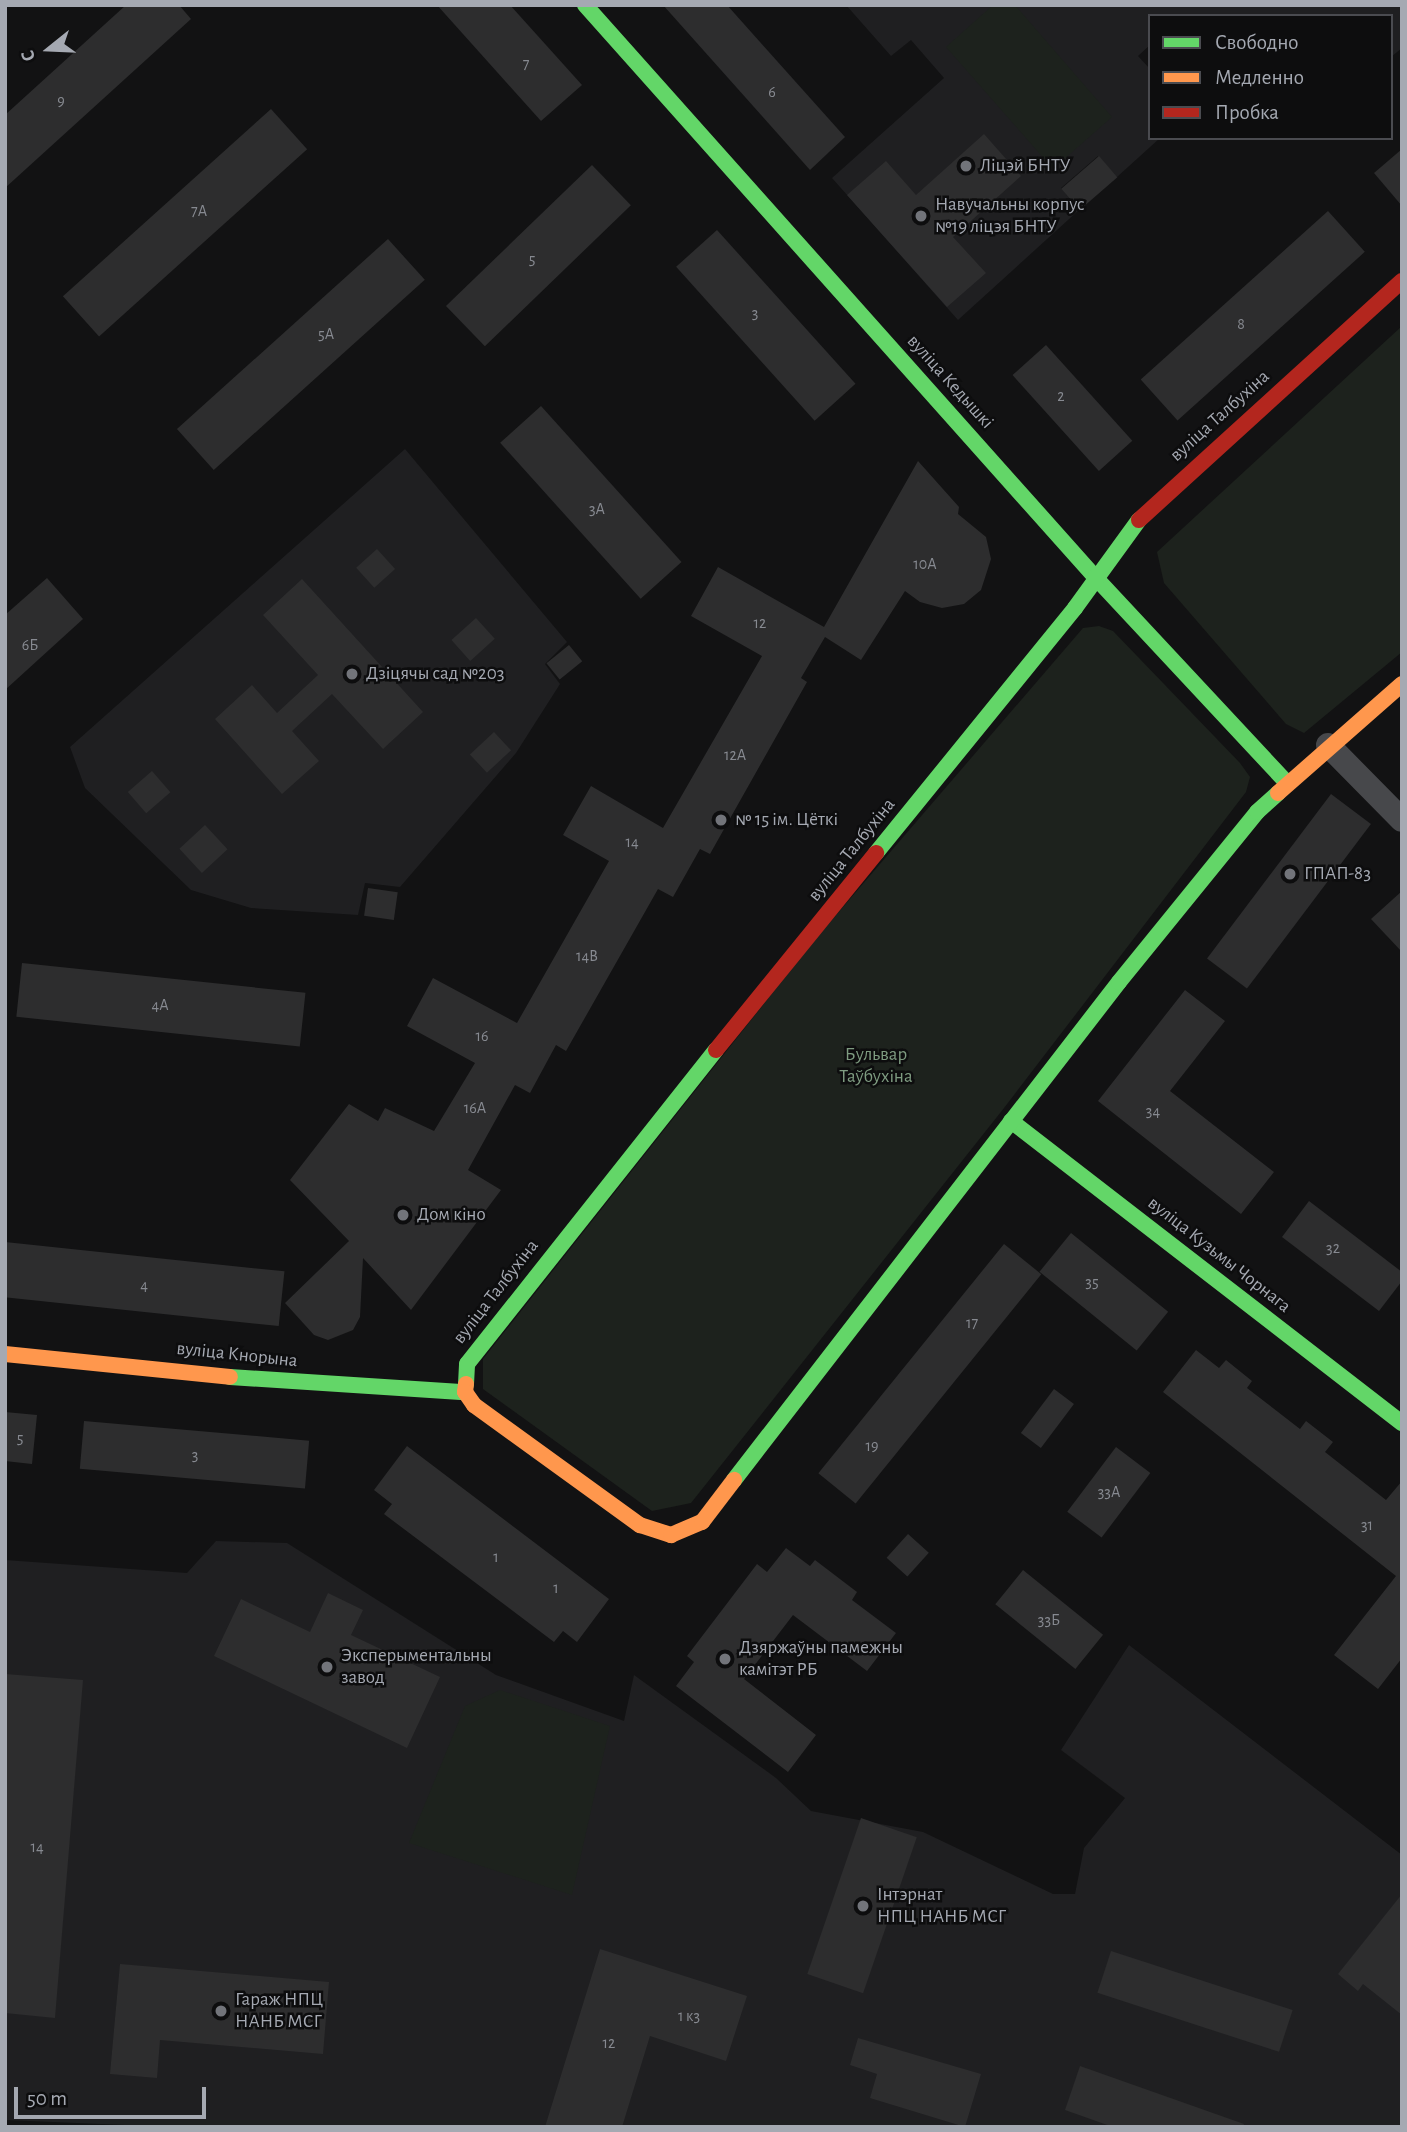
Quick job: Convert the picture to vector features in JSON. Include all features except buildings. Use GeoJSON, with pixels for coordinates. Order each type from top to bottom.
{"type":"FeatureCollection","features":[{"type":"Feature","properties":{"kind":"main road","name":"вуліца Кедышкі"},"geometry":{"type":"LineString","coordinates":[[585,5],[1095,577],[1287,783]]}},
{"type":"Feature","properties":{"kind":"main road","name":"вуліца Талбухіна"},"geometry":{"type":"LineString","coordinates":[[465,1392],[467,1364],[574,1226],[1075,608],[1127,531],[1402,281]]}},
{"type":"Feature","properties":{"kind":"main road"},"geometry":{"type":"LineString","coordinates":[[465,1392],[489,1419],[640,1525],[671,1535],[685,1532],[702,1522],[1011,1121],[1257,811],[1328,745],[1402,684]]}},
{"type":"Feature","properties":{"kind":"main road","name":"вуліца Кузьмы Чорнага"},"geometry":{"type":"LineString","coordinates":[[1011,1121],[1402,1423]]}},
{"type":"Feature","properties":{"kind":"main road","name":"вуліца Кнорына"},"geometry":{"type":"LineString","coordinates":[[5,1354],[284,1381],[465,1392]]}},
{"type":"Feature","properties":{"kind":"street"},"geometry":{"type":"LineString","coordinates":[[1328,745],[1402,820]]}},
{"type":"Feature","properties":{"kind":"shaded area","name":"Ліцэй БНТУ"},"geometry":{"type":"Polygon","coordinates":[[[846,5],[1402,5],[1402,48],[1393,55],[1393,14],[1148,14],[1148,47],[1138,56],[1148,67],[1148,140],[1158,140],[1117,177],[1098,156],[1061,188],[1079,210],[958,320],[832,178],[944,78],[911,40],[891,56],[846,5]]]}},
{"type":"Feature","properties":{"kind":"shaded area","name":"Дзіцячы сад №203"},"geometry":{"type":"Polygon","coordinates":[[[405,449],[567,642],[545,664],[560,684],[516,753],[400,887],[365,883],[358,915],[251,908],[191,890],[85,788],[70,747],[405,449]]]}},
{"type":"Feature","properties":{"kind":"shaded area"},"geometry":{"type":"Polygon","coordinates":[[[216,1541],[287,1543],[496,1675],[624,1721],[634,1675],[776,1778],[811,1811],[923,1832],[1053,1894],[1075,1894],[1084,1848],[1125,1798],[1061,1750],[1129,1645],[1402,1855],[1402,2127],[172,2127],[5,2120],[5,1560],[187,1573],[216,1541]]]}},
{"type":"Feature","properties":{"kind":"green space"},"geometry":{"type":"Polygon","coordinates":[[[993,5],[1015,5],[1112,117],[1053,169],[946,47],[993,5]]]}},
{"type":"Feature","properties":{"kind":"green space"},"geometry":{"type":"Polygon","coordinates":[[[1402,326],[1402,652],[1304,733],[1286,724],[1164,583],[1157,552],[1402,326]]]}},
{"type":"Feature","properties":{"kind":"green space","name":"Бульвар Таўбухіна"},"geometry":{"type":"Polygon","coordinates":[[[1099,626],[1113,631],[1240,763],[1250,777],[1246,792],[1004,1108],[691,1503],[652,1511],[483,1389],[483,1359],[812,943],[1083,628],[1099,626]]]}},
{"type":"Feature","properties":{"kind":"green space"},"geometry":{"type":"Polygon","coordinates":[[[500,1690],[610,1726],[572,1895],[409,1843],[465,1706],[500,1690]]]}},
{"type":"Feature","properties":{"kind":"traffic: fast"},"geometry":{"type":"LineString","coordinates":[[585,5],[1095,577],[1287,783]]}},
{"type":"Feature","properties":{"kind":"traffic: fast"},"geometry":{"type":"LineString","coordinates":[[876,853],[1075,608],[1139,520]]}},
{"type":"Feature","properties":{"kind":"traffic: fast"},"geometry":{"type":"LineString","coordinates":[[734,1480],[1119,982],[1257,812],[1278,793]]}},
{"type":"Feature","properties":{"kind":"traffic: fast"},"geometry":{"type":"LineString","coordinates":[[466,1384],[467,1364],[716,1050]]}},
{"type":"Feature","properties":{"kind":"traffic: fast"},"geometry":{"type":"LineString","coordinates":[[1011,1121],[1402,1423]]}},
{"type":"Feature","properties":{"kind":"traffic: fast"},"geometry":{"type":"LineString","coordinates":[[230,1377],[465,1392]]}},
{"type":"Feature","properties":{"kind":"traffic: slow"},"geometry":{"type":"LineString","coordinates":[[1278,793],[1402,684]]}},
{"type":"Feature","properties":{"kind":"traffic: slow"},"geometry":{"type":"LineString","coordinates":[[5,1354],[230,1377]]}},
{"type":"Feature","properties":{"kind":"traffic: slow"},"geometry":{"type":"LineString","coordinates":[[466,1384],[465,1392],[474,1405],[640,1525],[671,1535],[702,1522],[734,1480]]}},
{"type":"Feature","properties":{"kind":"traffic: jam"},"geometry":{"type":"LineString","coordinates":[[1139,520],[1402,281]]}},
{"type":"Feature","properties":{"kind":"traffic: jam"},"geometry":{"type":"LineString","coordinates":[[716,1050],[876,853]]}},
{"type":"Feature","properties":{"kind":"place","name":"Ліцэй БНТУ"},"geometry":{"type":"Point","coordinates":[966,166]}},
{"type":"Feature","properties":{"kind":"place","name":"Навучальны корпус №19 ліцэя БНТУ"},"geometry":{"type":"Point","coordinates":[921,216]}},
{"type":"Feature","properties":{"kind":"place","name":"Дзіцячы сад №203"},"geometry":{"type":"Point","coordinates":[352,674]}},
{"type":"Feature","properties":{"kind":"place","name":"№ 15 ім. Цёткі"},"geometry":{"type":"Point","coordinates":[721,820]}},
{"type":"Feature","properties":{"kind":"place","name":"ГПАП-83"},"geometry":{"type":"Point","coordinates":[1290,874]}},
{"type":"Feature","properties":{"kind":"place","name":"Дом кіно"},"geometry":{"type":"Point","coordinates":[403,1215]}},
{"type":"Feature","properties":{"kind":"place","name":"Дзяржаўны памежны камітэт РБ"},"geometry":{"type":"Point","coordinates":[725,1659]}},
{"type":"Feature","properties":{"kind":"place","name":"Эксперыментальны завод"},"geometry":{"type":"Point","coordinates":[327,1667]}},
{"type":"Feature","properties":{"kind":"place","name":"Інтэрнат НПЦ НАНБ МСГ"},"geometry":{"type":"Point","coordinates":[863,1906]}},
{"type":"Feature","properties":{"kind":"place","name":"Гараж НПЦ НАНБ МСГ"},"geometry":{"type":"Point","coordinates":[221,2011]}}]}
